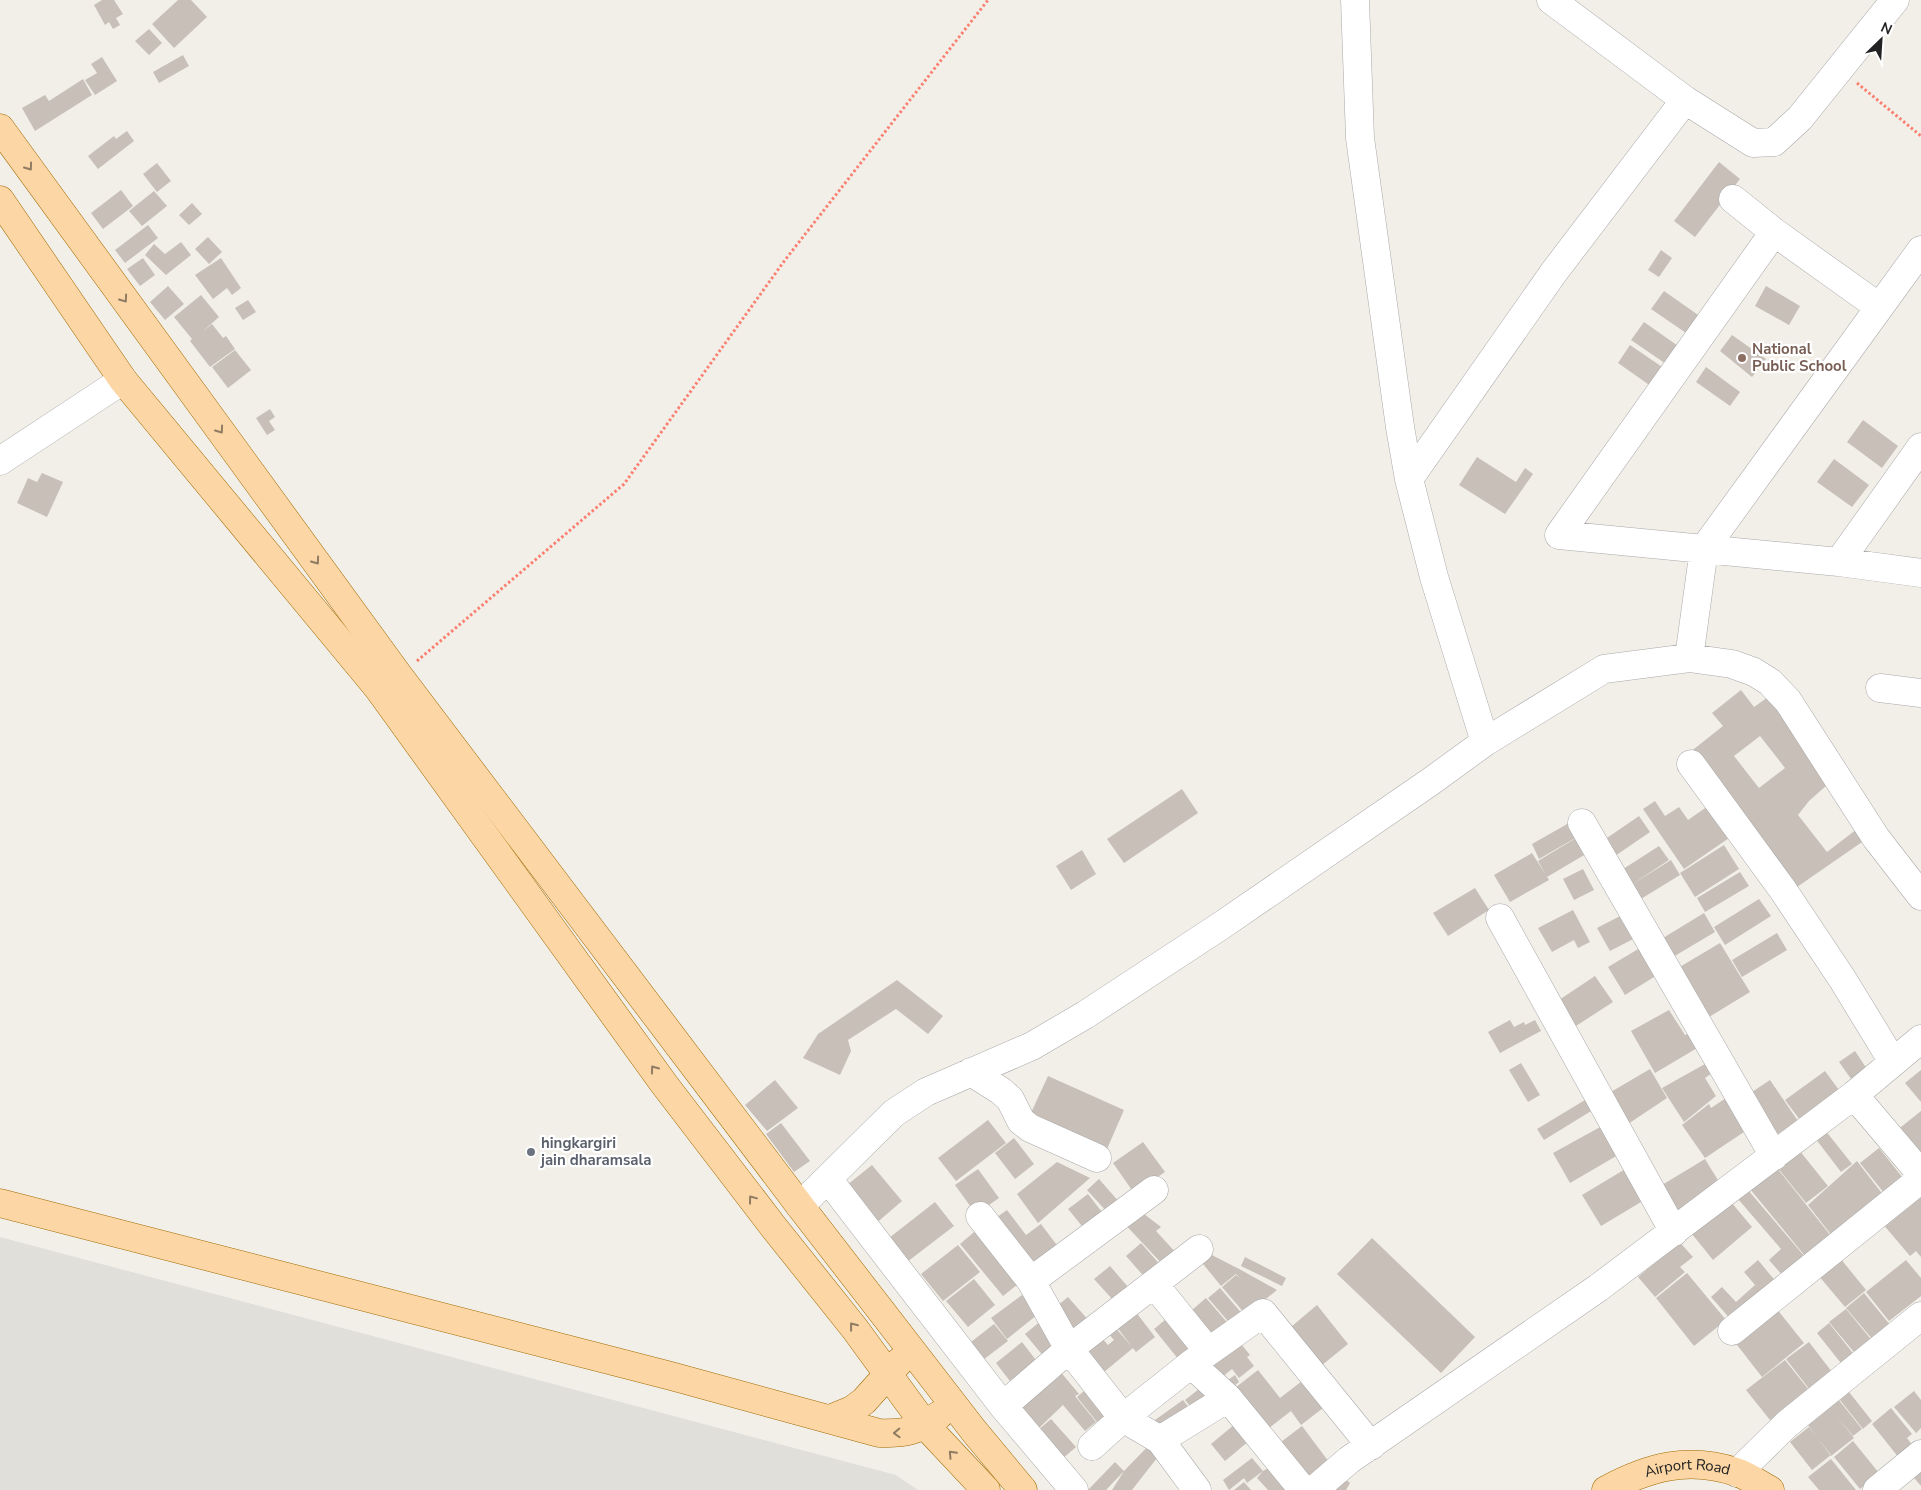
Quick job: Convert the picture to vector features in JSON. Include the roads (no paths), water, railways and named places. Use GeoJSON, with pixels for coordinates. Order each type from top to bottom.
{"type":"FeatureCollection","features":[{"type":"Feature","properties":{"kind":"main road"},"geometry":{"type":"LineString","coordinates":[[0,128],[399,676],[800,1206],[1022,1490]]}},
{"type":"Feature","properties":{"kind":"main road"},"geometry":{"type":"LineString","coordinates":[[0,200],[123,380],[378,688],[664,1084],[772,1225],[855,1329],[925,1426],[986,1490]]}},
{"type":"Feature","properties":{"kind":"main road"},"geometry":{"type":"LineString","coordinates":[[0,1203],[879,1433],[905,1433],[925,1426],[954,1404]]}},
{"type":"Feature","properties":{"kind":"main road"},"geometry":{"type":"LineString","coordinates":[[830,1419],[852,1410],[864,1400],[889,1375],[910,1348]]}},
{"type":"Feature","properties":{"kind":"main road","name":"Airport Road"},"geometry":{"type":"LineString","coordinates":[[1606,1490],[1627,1479],[1659,1468],[1685,1464],[1709,1465],[1737,1472],[1770,1490]]}},
{"type":"Feature","properties":{"kind":"street"},"geometry":{"type":"LineString","coordinates":[[1355,0],[1360,138],[1400,427],[1409,479],[1434,577],[1485,742]]}},
{"type":"Feature","properties":{"kind":"street"},"geometry":{"type":"LineString","coordinates":[[1551,0],[1685,100],[1753,142],[1774,142],[1800,118],[1895,0]]}},
{"type":"Feature","properties":{"kind":"street"},"geometry":{"type":"LineString","coordinates":[[1409,479],[1554,272],[1685,100]]}},
{"type":"Feature","properties":{"kind":"street"},"geometry":{"type":"LineString","coordinates":[[1733,200],[1878,307]]}},
{"type":"Feature","properties":{"kind":"street"},"geometry":{"type":"LineString","coordinates":[[1774,232],[1559,535],[1839,562],[1921,573]]}},
{"type":"Feature","properties":{"kind":"street"},"geometry":{"type":"LineString","coordinates":[[1689,658],[1704,549],[1921,250]]}},
{"type":"Feature","properties":{"kind":"street"},"geometry":{"type":"LineString","coordinates":[[0,461],[123,380]]}},
{"type":"Feature","properties":{"kind":"street"},"geometry":{"type":"LineString","coordinates":[[1839,562],[1921,447]]}},
{"type":"Feature","properties":{"kind":"street"},"geometry":{"type":"LineString","coordinates":[[800,1206],[894,1113],[926,1092],[1032,1046],[1085,1015],[1238,914],[1485,742],[1604,669],[1689,658],[1732,664],[1754,672],[1770,682],[1788,701],[1876,838],[1921,896]]}},
{"type":"Feature","properties":{"kind":"street"},"geometry":{"type":"LineString","coordinates":[[1880,688],[1921,693]]}},
{"type":"Feature","properties":{"kind":"street"},"geometry":{"type":"LineString","coordinates":[[1691,764],[1794,906],[1843,980],[1893,1062]]}},
{"type":"Feature","properties":{"kind":"street"},"geometry":{"type":"LineString","coordinates":[[1582,823],[1774,1156]]}},
{"type":"Feature","properties":{"kind":"street"},"geometry":{"type":"LineString","coordinates":[[1500,918],[1674,1232]]}},
{"type":"Feature","properties":{"kind":"street"},"geometry":{"type":"LineString","coordinates":[[1314,1490],[1349,1460],[1598,1288],[1674,1232],[1854,1095],[1921,1039]]}},
{"type":"Feature","properties":{"kind":"street"},"geometry":{"type":"LineString","coordinates":[[970,1072],[1001,1091],[1010,1099],[1015,1113],[1030,1128],[1098,1158]]}},
{"type":"Feature","properties":{"kind":"street"},"geometry":{"type":"LineString","coordinates":[[1854,1095],[1921,1174]]}},
{"type":"Feature","properties":{"kind":"street"},"geometry":{"type":"LineString","coordinates":[[828,1179],[1003,1406],[1074,1490]]}},
{"type":"Feature","properties":{"kind":"street"},"geometry":{"type":"LineString","coordinates":[[1732,1331],[1921,1179]]}},
{"type":"Feature","properties":{"kind":"street"},"geometry":{"type":"LineString","coordinates":[[1030,1282],[1154,1190]]}},
{"type":"Feature","properties":{"kind":"street"},"geometry":{"type":"LineString","coordinates":[[980,1216],[1030,1282],[1069,1349],[1123,1418],[1160,1440],[1197,1490]]}},
{"type":"Feature","properties":{"kind":"street"},"geometry":{"type":"LineString","coordinates":[[1003,1406],[1069,1349],[1199,1249]]}},
{"type":"Feature","properties":{"kind":"street"},"geometry":{"type":"LineString","coordinates":[[1154,1284],[1200,1358],[1228,1398],[1302,1490]]}},
{"type":"Feature","properties":{"kind":"street"},"geometry":{"type":"LineString","coordinates":[[1092,1446],[1123,1418],[1263,1312],[1371,1446]]}},
{"type":"Feature","properties":{"kind":"street"},"geometry":{"type":"LineString","coordinates":[[1737,1472],[1787,1424],[1921,1316]]}},
{"type":"Feature","properties":{"kind":"street"},"geometry":{"type":"LineString","coordinates":[[1160,1440],[1228,1398]]}},
{"type":"Feature","properties":{"kind":"street"},"geometry":{"type":"LineString","coordinates":[[1877,1490],[1921,1454]]}},
{"type":"Feature","properties":{"kind":"place","name":"National Public School"},"geometry":{"type":"Point","coordinates":[1742,358]}},
{"type":"Feature","properties":{"kind":"place","name":"hingkargiri jain dharamsala"},"geometry":{"type":"Point","coordinates":[531,1152]}}]}
